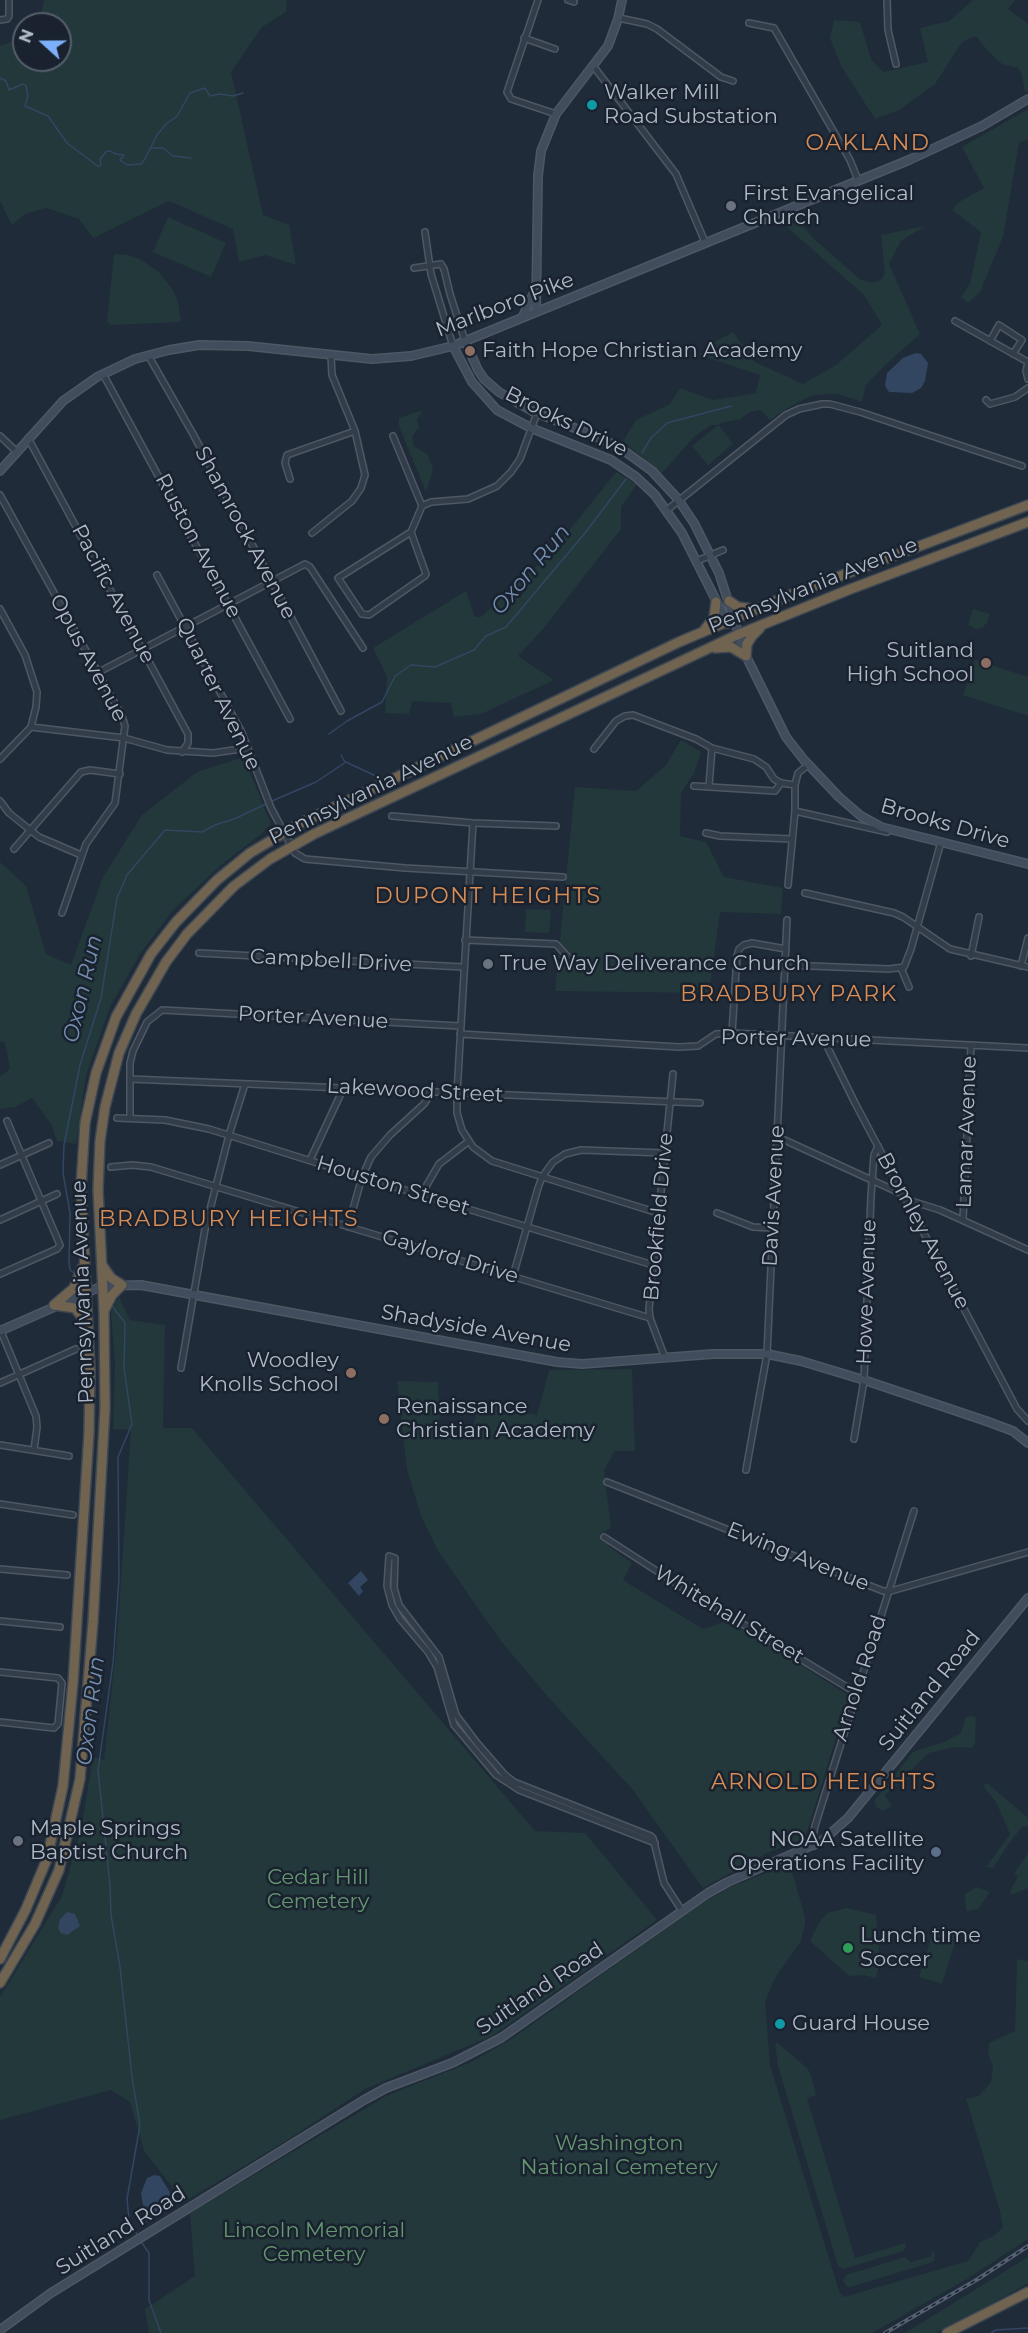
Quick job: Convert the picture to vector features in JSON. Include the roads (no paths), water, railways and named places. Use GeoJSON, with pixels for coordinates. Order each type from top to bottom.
{"type":"FeatureCollection","features":[{"type":"Feature","properties":{"kind":"highway","name":"Pennsylvania Avenue"},"geometry":{"type":"LineString","coordinates":[[0,1959],[26,1910],[43,1868],[53,1837],[63,1786],[71,1706],[90,1412],[89,1339],[82,1221],[82,1149],[88,1107],[103,1051],[128,993],[151,954],[195,902],[234,866],[283,832],[679,642],[758,609],[1028,505]]}},
{"type":"Feature","properties":{"kind":"highway","name":"Pennsylvania Avenue"},"geometry":{"type":"LineString","coordinates":[[0,1983],[24,1945],[55,1878],[70,1827],[80,1779],[103,1459],[105,1390],[98,1190],[100,1142],[110,1085],[119,1053],[160,971],[188,934],[234,886],[291,846],[766,622],[1028,522]]}},
{"type":"Feature","properties":{"kind":"highway"},"geometry":{"type":"LineString","coordinates":[[729,601],[738,607],[758,609]]}},
{"type":"Feature","properties":{"kind":"highway"},"geometry":{"type":"LineString","coordinates":[[700,634],[714,618],[716,602]]}},
{"type":"Feature","properties":{"kind":"highway"},"geometry":{"type":"LineString","coordinates":[[746,656],[747,644],[766,622]]}},
{"type":"Feature","properties":{"kind":"highway"},"geometry":{"type":"LineString","coordinates":[[704,650],[728,647],[746,656]]}},
{"type":"Feature","properties":{"kind":"highway"},"geometry":{"type":"LineString","coordinates":[[54,1305],[71,1292],[80,1277],[82,1221]]}},
{"type":"Feature","properties":{"kind":"highway"},"geometry":{"type":"LineString","coordinates":[[101,1264],[111,1278],[122,1285],[111,1295],[104,1311]]}},
{"type":"Feature","properties":{"kind":"highway"},"geometry":{"type":"LineString","coordinates":[[54,1305],[71,1306],[79,1311],[86,1321],[89,1339]]}},
{"type":"Feature","properties":{"kind":"highway"},"geometry":{"type":"LineString","coordinates":[[947,2333],[1028,2292]]}},
{"type":"Feature","properties":{"kind":"street"},"geometry":{"type":"LineString","coordinates":[[0,20],[7,19],[9,16],[9,0]]}},
{"type":"Feature","properties":{"kind":"street"},"geometry":{"type":"LineString","coordinates":[[538,0],[507,87],[507,94],[511,99],[556,114]]}},
{"type":"Feature","properties":{"kind":"street"},"geometry":{"type":"LineString","coordinates":[[536,311],[538,166],[543,144],[556,114],[608,46],[619,18],[622,0]]}},
{"type":"Feature","properties":{"kind":"street"},"geometry":{"type":"LineString","coordinates":[[896,0],[887,0],[888,30],[896,64]]}},
{"type":"Feature","properties":{"kind":"street"},"geometry":{"type":"LineString","coordinates":[[619,18],[647,24],[657,29],[720,77],[733,81]]}},
{"type":"Feature","properties":{"kind":"street"},"geometry":{"type":"LineString","coordinates":[[749,23],[774,28],[850,160],[858,180]]}},
{"type":"Feature","properties":{"kind":"street"},"geometry":{"type":"LineString","coordinates":[[524,38],[555,49]]}},
{"type":"Feature","properties":{"kind":"street"},"geometry":{"type":"LineString","coordinates":[[594,66],[676,174],[705,242]]}},
{"type":"Feature","properties":{"kind":"street","name":"Marlboro Pike"},"geometry":{"type":"LineString","coordinates":[[0,471],[63,401],[103,374],[148,355],[184,347],[230,345],[331,356],[388,358],[422,354],[453,346],[858,180],[982,126],[1028,99]]}},
{"type":"Feature","properties":{"kind":"street"},"geometry":{"type":"LineString","coordinates":[[414,268],[429,267],[425,232]]}},
{"type":"Feature","properties":{"kind":"street","name":"Brooks Drive"},"geometry":{"type":"LineString","coordinates":[[731,620],[716,602],[697,561],[667,510],[636,477],[611,460],[531,428],[497,410],[481,394],[467,375],[453,346],[429,267],[441,264],[444,268],[465,341],[484,379],[506,398],[623,450],[652,471],[679,500],[694,523],[710,556],[729,601],[731,620],[746,656],[786,737],[808,765],[854,810],[873,823],[904,834],[1028,864]]}},
{"type":"Feature","properties":{"kind":"street"},"geometry":{"type":"LineString","coordinates":[[523,316],[537,284]]}},
{"type":"Feature","properties":{"kind":"street"},"geometry":{"type":"LineString","coordinates":[[955,321],[1028,362],[1026,371],[1028,380]]}},
{"type":"Feature","properties":{"kind":"street"},"geometry":{"type":"LineString","coordinates":[[990,341],[999,325],[1022,340],[1013,354]]}},
{"type":"Feature","properties":{"kind":"street","name":"Shamrock Avenue"},"geometry":{"type":"LineString","coordinates":[[148,355],[193,434],[341,711]]}},
{"type":"Feature","properties":{"kind":"street"},"geometry":{"type":"LineString","coordinates":[[312,533],[352,501],[361,488],[365,470],[354,431],[333,378],[331,356]]}},
{"type":"Feature","properties":{"kind":"street","name":"Ruston Avenue"},"geometry":{"type":"LineString","coordinates":[[103,374],[290,719]]}},
{"type":"Feature","properties":{"kind":"street"},"geometry":{"type":"LineString","coordinates":[[986,400],[990,404],[1015,397],[1028,388]]}},
{"type":"Feature","properties":{"kind":"street"},"geometry":{"type":"LineString","coordinates":[[667,510],[786,415],[799,409],[826,403],[860,412],[1022,466]]}},
{"type":"Feature","properties":{"kind":"street"},"geometry":{"type":"LineString","coordinates":[[422,506],[435,501],[468,499],[496,486],[511,472],[520,459],[537,413]]}},
{"type":"Feature","properties":{"kind":"street"},"geometry":{"type":"LineString","coordinates":[[290,479],[285,463],[287,455],[354,431]]}},
{"type":"Feature","properties":{"kind":"street"},"geometry":{"type":"LineString","coordinates":[[0,436],[17,452]]}},
{"type":"Feature","properties":{"kind":"street"},"geometry":{"type":"LineString","coordinates":[[393,436],[422,506],[411,532],[339,578],[338,581],[362,614],[369,615],[426,574],[411,532]]}},
{"type":"Feature","properties":{"kind":"street","name":"Pacific Avenue"},"geometry":{"type":"LineString","coordinates":[[28,438],[188,734],[188,743],[182,752]]}},
{"type":"Feature","properties":{"kind":"street","name":"Opus Avenue"},"geometry":{"type":"LineString","coordinates":[[0,495],[123,720],[124,738],[157,749],[213,753],[241,749],[251,756]]}},
{"type":"Feature","properties":{"kind":"street"},"geometry":{"type":"LineString","coordinates":[[697,561],[723,550]]}},
{"type":"Feature","properties":{"kind":"street"},"geometry":{"type":"LineString","coordinates":[[97,673],[304,564],[309,566],[363,648]]}},
{"type":"Feature","properties":{"kind":"street","name":"Quarter Avenue"},"geometry":{"type":"LineString","coordinates":[[158,575],[233,715],[291,846]]}},
{"type":"Feature","properties":{"kind":"street"},"geometry":{"type":"LineString","coordinates":[[0,609],[25,656],[35,681],[36,707],[31,727],[0,759]]}},
{"type":"Feature","properties":{"kind":"street"},"geometry":{"type":"LineString","coordinates":[[594,749],[614,722],[628,715],[696,739],[712,748],[754,759],[781,783],[795,785]]}},
{"type":"Feature","properties":{"kind":"street"},"geometry":{"type":"LineString","coordinates":[[31,727],[124,738],[114,806],[89,839],[81,855],[62,914]]}},
{"type":"Feature","properties":{"kind":"street"},"geometry":{"type":"LineString","coordinates":[[709,786],[712,748]]}},
{"type":"Feature","properties":{"kind":"street"},"geometry":{"type":"LineString","coordinates":[[788,885],[795,811],[795,785],[798,773],[808,765]]}},
{"type":"Feature","properties":{"kind":"street"},"geometry":{"type":"LineString","coordinates":[[14,849],[81,772],[90,770],[120,774]]}},
{"type":"Feature","properties":{"kind":"street"},"geometry":{"type":"LineString","coordinates":[[694,786],[775,790],[781,783]]}},
{"type":"Feature","properties":{"kind":"street"},"geometry":{"type":"LineString","coordinates":[[0,801],[9,813],[42,840],[81,855]]}},
{"type":"Feature","properties":{"kind":"street"},"geometry":{"type":"LineString","coordinates":[[848,822],[854,810]]}},
{"type":"Feature","properties":{"kind":"street"},"geometry":{"type":"LineString","coordinates":[[795,811],[904,834]]}},
{"type":"Feature","properties":{"kind":"street"},"geometry":{"type":"LineString","coordinates":[[392,816],[473,823],[556,826]]}},
{"type":"Feature","properties":{"kind":"street"},"geometry":{"type":"LineString","coordinates":[[473,823],[463,967],[457,1093],[458,1118],[469,1141],[482,1155],[492,1161],[658,1213]]}},
{"type":"Feature","properties":{"kind":"street"},"geometry":{"type":"LineString","coordinates":[[706,833],[720,836],[792,839]]}},
{"type":"Feature","properties":{"kind":"street"},"geometry":{"type":"LineString","coordinates":[[785,965],[901,968],[907,962],[941,842]]}},
{"type":"Feature","properties":{"kind":"street"},"geometry":{"type":"LineString","coordinates":[[291,846],[295,853],[305,859],[405,868],[563,877]]}},
{"type":"Feature","properties":{"kind":"street"},"geometry":{"type":"LineString","coordinates":[[804,893],[894,913],[918,927],[944,947],[971,956],[1028,967]]}},
{"type":"Feature","properties":{"kind":"street"},"geometry":{"type":"LineString","coordinates":[[971,956],[979,917]]}},
{"type":"Feature","properties":{"kind":"street","name":"Davis Avenue"},"geometry":{"type":"LineString","coordinates":[[746,1470],[767,1354],[788,920]]}},
{"type":"Feature","properties":{"kind":"street"},"geometry":{"type":"LineString","coordinates":[[1021,966],[1028,938]]}},
{"type":"Feature","properties":{"kind":"street"},"geometry":{"type":"LineString","coordinates":[[465,940],[556,944],[577,967]]}},
{"type":"Feature","properties":{"kind":"street"},"geometry":{"type":"LineString","coordinates":[[732,1033],[738,950],[752,943],[786,949]]}},
{"type":"Feature","properties":{"kind":"street","name":"Campbell Drive"},"geometry":{"type":"LineString","coordinates":[[199,953],[463,967]]}},
{"type":"Feature","properties":{"kind":"street"},"geometry":{"type":"LineString","coordinates":[[901,968],[909,987]]}},
{"type":"Feature","properties":{"kind":"street","name":"Porter Avenue"},"geometry":{"type":"LineString","coordinates":[[130,1079],[131,1058],[140,1034],[154,1015],[165,1010],[460,1026]]}},
{"type":"Feature","properties":{"kind":"street","name":"Porter Avenue"},"geometry":{"type":"LineString","coordinates":[[460,1034],[679,1047],[695,1046],[716,1034],[732,1033],[1028,1048]]}},
{"type":"Feature","properties":{"kind":"street","name":"Bromley Avenue"},"geometry":{"type":"LineString","coordinates":[[823,1038],[850,1094],[1018,1411],[1028,1421]]}},
{"type":"Feature","properties":{"kind":"street","name":"Lamar Avenue"},"geometry":{"type":"LineString","coordinates":[[963,1220],[971,1045]]}},
{"type":"Feature","properties":{"kind":"street","name":"Brookfield Drive"},"geometry":{"type":"LineString","coordinates":[[665,1358],[650,1318],[653,1265],[673,1074]]}},
{"type":"Feature","properties":{"kind":"street"},"geometry":{"type":"LineString","coordinates":[[130,1079],[130,1118]]}},
{"type":"Feature","properties":{"kind":"street","name":"Lakewood Street"},"geometry":{"type":"LineString","coordinates":[[130,1079],[344,1087],[431,1093],[700,1102]]}},
{"type":"Feature","properties":{"kind":"street"},"geometry":{"type":"LineString","coordinates":[[181,1368],[192,1295],[216,1186],[245,1084]]}},
{"type":"Feature","properties":{"kind":"street"},"geometry":{"type":"LineString","coordinates":[[310,1160],[344,1087]]}},
{"type":"Feature","properties":{"kind":"street"},"geometry":{"type":"LineString","coordinates":[[348,1227],[362,1177],[375,1152],[424,1104],[431,1093]]}},
{"type":"Feature","properties":{"kind":"street","name":"Houston Street"},"geometry":{"type":"LineString","coordinates":[[117,1118],[182,1123],[229,1135],[653,1265]]}},
{"type":"Feature","properties":{"kind":"street"},"geometry":{"type":"LineString","coordinates":[[0,1275],[58,1248],[60,1244],[7,1121]]}},
{"type":"Feature","properties":{"kind":"street"},"geometry":{"type":"LineString","coordinates":[[778,1137],[904,1197],[963,1220],[1028,1250]]}},
{"type":"Feature","properties":{"kind":"street"},"geometry":{"type":"LineString","coordinates":[[422,1195],[439,1164],[469,1141]]}},
{"type":"Feature","properties":{"kind":"street"},"geometry":{"type":"LineString","coordinates":[[0,1165],[48,1143]]}},
{"type":"Feature","properties":{"kind":"street","name":"Howe Avenue"},"geometry":{"type":"LineString","coordinates":[[854,1439],[864,1380],[872,1181],[874,1155],[878,1146]]}},
{"type":"Feature","properties":{"kind":"street"},"geometry":{"type":"LineString","coordinates":[[513,1276],[542,1177],[558,1158],[581,1150],[665,1153]]}},
{"type":"Feature","properties":{"kind":"street","name":"Gaylord Drive"},"geometry":{"type":"LineString","coordinates":[[111,1167],[145,1166],[650,1318]]}},
{"type":"Feature","properties":{"kind":"street"},"geometry":{"type":"LineString","coordinates":[[0,1220],[57,1194]]}},
{"type":"Feature","properties":{"kind":"street"},"geometry":{"type":"LineString","coordinates":[[717,1213],[753,1227],[773,1228]]}},
{"type":"Feature","properties":{"kind":"street","name":"Shadyside Avenue"},"geometry":{"type":"LineString","coordinates":[[0,1330],[102,1286],[141,1285],[557,1362],[582,1364],[742,1352],[767,1354],[801,1361],[864,1380],[1007,1428],[1028,1443]]}},
{"type":"Feature","properties":{"kind":"street"},"geometry":{"type":"LineString","coordinates":[[0,1330],[20,1374],[36,1418],[34,1450]]}},
{"type":"Feature","properties":{"kind":"street"},"geometry":{"type":"LineString","coordinates":[[0,1383],[76,1349]]}},
{"type":"Feature","properties":{"kind":"street"},"geometry":{"type":"LineString","coordinates":[[0,1445],[69,1456]]}},
{"type":"Feature","properties":{"kind":"street","name":"Ewing Avenue"},"geometry":{"type":"LineString","coordinates":[[607,1482],[695,1515],[841,1576],[888,1591],[1028,1552]]}},
{"type":"Feature","properties":{"kind":"street"},"geometry":{"type":"LineString","coordinates":[[0,1504],[73,1515]]}},
{"type":"Feature","properties":{"kind":"street","name":"Arnold Road"},"geometry":{"type":"LineString","coordinates":[[814,1846],[812,1842],[814,1826],[914,1511]]}},
{"type":"Feature","properties":{"kind":"street","name":"Whitehall Street"},"geometry":{"type":"LineString","coordinates":[[604,1537],[855,1692]]}},
{"type":"Feature","properties":{"kind":"street"},"geometry":{"type":"LineString","coordinates":[[392,1557],[394,1588],[399,1605],[439,1658],[459,1722],[495,1765],[514,1782],[651,1836],[655,1843],[664,1883],[682,1911]]}},
{"type":"Feature","properties":{"kind":"street"},"geometry":{"type":"LineString","coordinates":[[0,1569],[67,1575]]}},
{"type":"Feature","properties":{"kind":"street","name":"Suitland Road"},"geometry":{"type":"LineString","coordinates":[[2,2328],[51,2293],[364,2100],[393,2085],[452,2063],[501,2038],[682,1911],[728,1882],[814,1846],[828,1837],[848,1818],[1028,1598]]}},
{"type":"Feature","properties":{"kind":"street"},"geometry":{"type":"LineString","coordinates":[[0,1621],[60,1627]]}},
{"type":"Feature","properties":{"kind":"street"},"geometry":{"type":"LineString","coordinates":[[0,1672],[58,1678],[62,1683],[58,1724],[54,1728],[0,1722]]}},
{"type":"Feature","properties":{"kind":"water"},"geometry":{"type":"Polygon","coordinates":[[[916,353],[921,354],[928,363],[925,381],[921,388],[912,393],[889,392],[885,386],[887,373],[903,358],[916,353]]]}},
{"type":"Feature","properties":{"kind":"water"},"geometry":{"type":"Polygon","coordinates":[[[361,1571],[368,1580],[360,1587],[363,1591],[359,1596],[348,1583],[361,1571]]]}},
{"type":"Feature","properties":{"kind":"water"},"geometry":{"type":"Polygon","coordinates":[[[67,1912],[75,1914],[80,1926],[67,1935],[61,1933],[58,1928],[60,1919],[67,1912]]]}},
{"type":"Feature","properties":{"kind":"water"},"geometry":{"type":"Polygon","coordinates":[[[154,2175],[160,2176],[174,2199],[146,2222],[141,2193],[147,2178],[154,2175]]]}},
{"type":"Feature","properties":{"kind":"waterway"},"geometry":{"type":"LineString","coordinates":[[0,78],[6,81],[9,90],[23,84],[26,86],[28,96],[25,106],[48,116],[67,143],[99,167],[100,159],[107,151],[124,155],[120,160],[127,165],[141,164],[157,135],[177,116],[190,93],[205,88],[210,96],[219,94],[233,96],[243,93]]}},
{"type":"Feature","properties":{"kind":"waterway"},"geometry":{"type":"LineString","coordinates":[[151,148],[163,148],[173,156],[191,158]]}},
{"type":"Feature","properties":{"kind":"waterway","name":"Oxon Run"},"geometry":{"type":"LineString","coordinates":[[642,453],[651,438],[667,423],[731,406]]}},
{"type":"Feature","properties":{"kind":"waterway","name":"Oxon Run"},"geometry":{"type":"LineString","coordinates":[[329,734],[347,721],[382,702],[395,676],[411,665],[435,667],[474,650],[486,636],[506,627],[585,533],[626,479]]}},
{"type":"Feature","properties":{"kind":"waterway","name":"Oxon Run"},"geometry":{"type":"LineString","coordinates":[[341,755],[345,762]]}},
{"type":"Feature","properties":{"kind":"waterway","name":"Oxon Run"},"geometry":{"type":"LineString","coordinates":[[272,801],[316,782],[346,762],[378,777]]}},
{"type":"Feature","properties":{"kind":"waterway","name":"Oxon Run"},"geometry":{"type":"LineString","coordinates":[[74,1273],[70,1270],[69,1262],[70,1213],[63,1173],[64,1145],[80,1065],[101,998],[117,898],[127,875],[165,830],[202,832],[266,804]]}},
{"type":"Feature","properties":{"kind":"waterway","name":"Oxon Run"},"geometry":{"type":"LineString","coordinates":[[112,1306],[125,1323],[124,1368],[132,1424],[118,1457],[119,1579],[113,1663],[98,1770],[111,1915],[120,1967],[132,2077],[140,2125],[127,2199],[129,2220],[138,2236]]}},
{"type":"Feature","properties":{"kind":"waterway","name":"Oxon Run"},"geometry":{"type":"LineString","coordinates":[[140,2240],[149,2253],[149,2300],[161,2333]]}},
{"type":"Feature","properties":{"kind":"waterway"},"geometry":{"type":"LineString","coordinates":[[991,2333],[996,2330],[1028,2328]]}},
{"type":"Feature","properties":{"kind":"railway"},"geometry":{"type":"LineString","coordinates":[[885,2333],[978,2279],[1028,2246]]}},
{"type":"Feature","properties":{"kind":"place","name":"Walker Mill Road Substation"},"geometry":{"type":"Point","coordinates":[592,105]}},
{"type":"Feature","properties":{"kind":"place","name":"First Evangelical Church"},"geometry":{"type":"Point","coordinates":[731,206]}},
{"type":"Feature","properties":{"kind":"place","name":"Faith Hope Christian Academy"},"geometry":{"type":"Point","coordinates":[470,351]}},
{"type":"Feature","properties":{"kind":"place","name":"Suitland High School"},"geometry":{"type":"Point","coordinates":[986,663]}},
{"type":"Feature","properties":{"kind":"place","name":"True Way Deliverance Church"},"geometry":{"type":"Point","coordinates":[488,964]}},
{"type":"Feature","properties":{"kind":"place","name":"Woodley Knolls School"},"geometry":{"type":"Point","coordinates":[351,1373]}},
{"type":"Feature","properties":{"kind":"place","name":"Renaissance Christian Academy"},"geometry":{"type":"Point","coordinates":[384,1419]}},
{"type":"Feature","properties":{"kind":"place","name":"Maple Springs Baptist Church"},"geometry":{"type":"Point","coordinates":[18,1841]}},
{"type":"Feature","properties":{"kind":"place","name":"NOAA Satellite Operations Facility"},"geometry":{"type":"Point","coordinates":[936,1852]}},
{"type":"Feature","properties":{"kind":"place","name":"Lunch time Soccer"},"geometry":{"type":"Point","coordinates":[848,1948]}},
{"type":"Feature","properties":{"kind":"place","name":"Guard House"},"geometry":{"type":"Point","coordinates":[780,2024]}},
{"type":"Feature","properties":{"kind":"district","name":"OAKLAND"},"geometry":{"type":"Point","coordinates":[868,144]}},
{"type":"Feature","properties":{"kind":"district","name":"DUPONT HEIGHTS"},"geometry":{"type":"Point","coordinates":[488,897]}},
{"type":"Feature","properties":{"kind":"district","name":"BRADBURY PARK"},"geometry":{"type":"Point","coordinates":[789,995]}},
{"type":"Feature","properties":{"kind":"district","name":"BRADBURY HEIGHTS"},"geometry":{"type":"Point","coordinates":[229,1220]}},
{"type":"Feature","properties":{"kind":"district","name":"ARNOLD HEIGHTS"},"geometry":{"type":"Point","coordinates":[824,1783]}},
{"type":"Feature","properties":{"kind":"park label","name":"Cedar Hill Cemetery"},"geometry":{"type":"Point","coordinates":[318,1890]}},
{"type":"Feature","properties":{"kind":"park label","name":"Washington National Cemetery"},"geometry":{"type":"Point","coordinates":[619,2156]}},
{"type":"Feature","properties":{"kind":"park label","name":"Lincoln Memorial Cemetery"},"geometry":{"type":"Point","coordinates":[314,2243]}}]}
